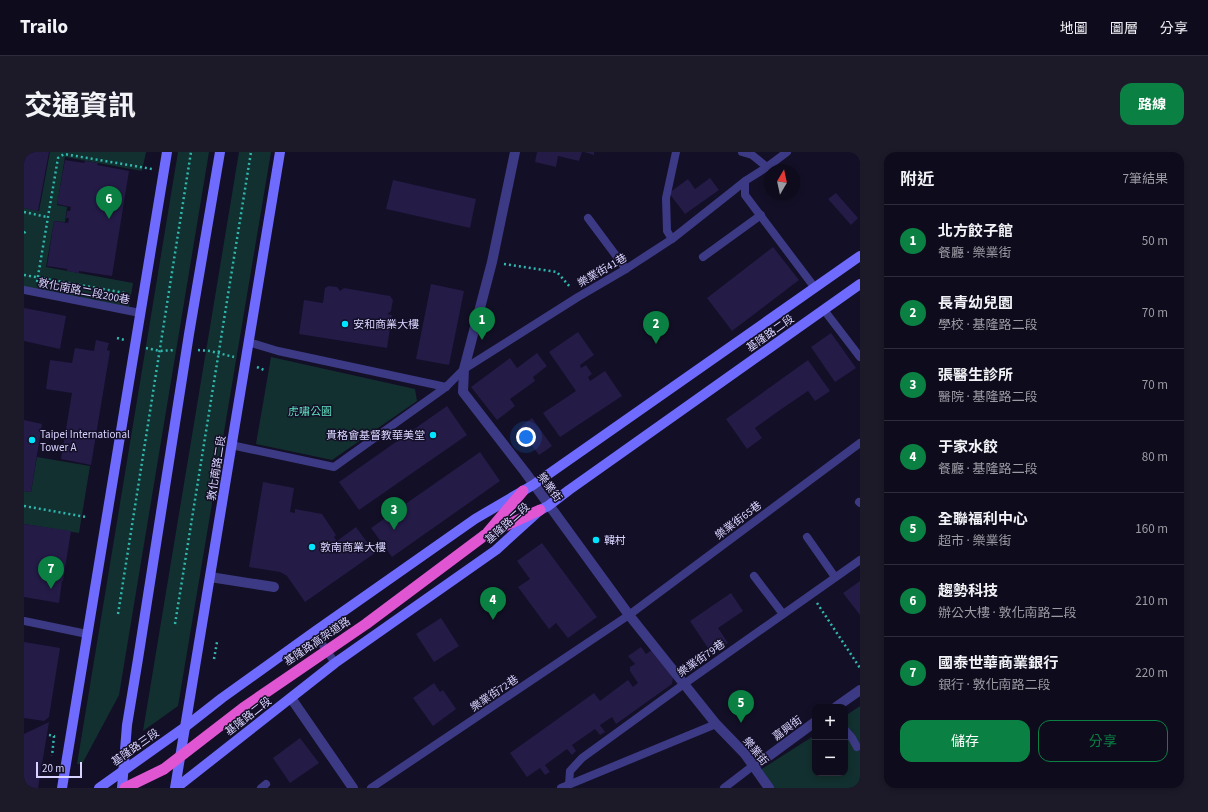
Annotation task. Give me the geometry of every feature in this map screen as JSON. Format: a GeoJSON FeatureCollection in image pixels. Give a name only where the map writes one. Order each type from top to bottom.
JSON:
{"type":"FeatureCollection","features":[{"type":"Feature","properties":{"kind":"highway","name":"基隆路高架道路"},"geometry":{"type":"LineString","coordinates":[[485,535],[523,491]]}},
{"type":"Feature","properties":{"kind":"highway","name":"基隆路高架道路"},"geometry":{"type":"LineString","coordinates":[[141,788],[243,708],[366,624],[485,535],[544,508]]}},
{"type":"Feature","properties":{"kind":"highway","name":"基隆路高架道路"},"geometry":{"type":"LineString","coordinates":[[124,788],[164,769]]}},
{"type":"Feature","properties":{"kind":"main road"},"geometry":{"type":"LineString","coordinates":[[62,788],[167,152]]}},
{"type":"Feature","properties":{"kind":"main road"},"geometry":{"type":"LineString","coordinates":[[124,788],[127,726],[190,326],[220,152]]}},
{"type":"Feature","properties":{"kind":"main road","name":"敦化南路二段"},"geometry":{"type":"LineString","coordinates":[[175,788],[280,152]]}},
{"type":"Feature","properties":{"kind":"main road","name":"基隆路二段"},"geometry":{"type":"LineString","coordinates":[[185,727],[222,698],[314,632],[475,519],[533,485],[860,256]]}},
{"type":"Feature","properties":{"kind":"main road","name":"基隆路二段"},"geometry":{"type":"LineString","coordinates":[[175,788],[335,663],[496,550],[544,508],[568,490],[860,284]]}},
{"type":"Feature","properties":{"kind":"main road","name":"基隆路三段"},"geometry":{"type":"LineString","coordinates":[[99,788],[185,727]]}},
{"type":"Feature","properties":{"kind":"street","name":"樂業街"},"geometry":{"type":"LineString","coordinates":[[515,152],[492,262],[464,369],[463,392],[525,472],[544,508],[716,724],[740,748],[754,765],[769,788]]}},
{"type":"Feature","properties":{"kind":"street"},"geometry":{"type":"LineString","coordinates":[[210,577],[274,587]]}},
{"type":"Feature","properties":{"kind":"street"},"geometry":{"type":"LineString","coordinates":[[840,704],[860,690]]}},
{"type":"Feature","properties":{"kind":"street"},"geometry":{"type":"LineString","coordinates":[[292,698],[353,788]]}},
{"type":"Feature","properties":{"kind":"street","name":"嘉興街"},"geometry":{"type":"LineString","coordinates":[[754,765],[812,724]]}},
{"type":"Feature","properties":{"kind":"lane"},"geometry":{"type":"LineString","coordinates":[[672,238],[667,231],[666,198],[676,152]]}},
{"type":"Feature","properties":{"kind":"lane"},"geometry":{"type":"LineString","coordinates":[[742,152],[752,155],[764,165]]}},
{"type":"Feature","properties":{"kind":"lane","name":"樂業街41巷"},"geometry":{"type":"LineString","coordinates":[[771,164],[787,152]]}},
{"type":"Feature","properties":{"kind":"lane","name":"樂業街41巷"},"geometry":{"type":"LineString","coordinates":[[231,445],[334,467],[446,387],[464,369],[578,297],[626,269],[672,238],[745,181],[764,169]]}},
{"type":"Feature","properties":{"kind":"lane"},"geometry":{"type":"LineString","coordinates":[[745,181],[745,195],[815,288]]}},
{"type":"Feature","properties":{"kind":"lane"},"geometry":{"type":"LineString","coordinates":[[703,257],[761,215]]}},
{"type":"Feature","properties":{"kind":"lane"},"geometry":{"type":"LineString","coordinates":[[588,218],[626,269]]}},
{"type":"Feature","properties":{"kind":"lane","name":"敦化南路二段200巷"},"geometry":{"type":"LineString","coordinates":[[24,290],[140,313]]}},
{"type":"Feature","properties":{"kind":"lane"},"geometry":{"type":"LineString","coordinates":[[824,310],[860,357]]}},
{"type":"Feature","properties":{"kind":"lane"},"geometry":{"type":"LineString","coordinates":[[248,342],[272,349],[446,387]]}},
{"type":"Feature","properties":{"kind":"lane","name":"樂業街65巷"},"geometry":{"type":"LineString","coordinates":[[629,615],[860,443]]}},
{"type":"Feature","properties":{"kind":"lane"},"geometry":{"type":"LineString","coordinates":[[807,537],[835,577]]}},
{"type":"Feature","properties":{"kind":"lane","name":"樂業街79巷"},"geometry":{"type":"LineString","coordinates":[[569,784],[570,771],[582,758],[860,560]]}},
{"type":"Feature","properties":{"kind":"lane"},"geometry":{"type":"LineString","coordinates":[[754,576],[783,614]]}},
{"type":"Feature","properties":{"kind":"lane","name":"樂業街72巷"},"geometry":{"type":"LineString","coordinates":[[372,788],[629,615]]}},
{"type":"Feature","properties":{"kind":"lane"},"geometry":{"type":"LineString","coordinates":[[24,621],[87,634]]}},
{"type":"Feature","properties":{"kind":"lane"},"geometry":{"type":"LineString","coordinates":[[314,632],[335,663]]}},
{"type":"Feature","properties":{"kind":"lane"},"geometry":{"type":"LineString","coordinates":[[561,788],[716,724]]}},
{"type":"Feature","properties":{"kind":"lane"},"geometry":{"type":"LineString","coordinates":[[848,733],[857,747]]}},
{"type":"Feature","properties":{"kind":"lane"},"geometry":{"type":"LineString","coordinates":[[724,788],[754,765]]}},
{"type":"Feature","properties":{"kind":"path"},"geometry":{"type":"LineString","coordinates":[[118,614],[191,152]]}},
{"type":"Feature","properties":{"kind":"path"},"geometry":{"type":"LineString","coordinates":[[175,624],[251,152]]}},
{"type":"Feature","properties":{"kind":"path"},"geometry":{"type":"LineString","coordinates":[[35,293],[58,158],[64,154],[164,171]]}},
{"type":"Feature","properties":{"kind":"path"},"geometry":{"type":"LineString","coordinates":[[24,212],[47,217]]}},
{"type":"Feature","properties":{"kind":"path"},"geometry":{"type":"LineString","coordinates":[[24,233],[27,230]]}},
{"type":"Feature","properties":{"kind":"path"},"geometry":{"type":"LineString","coordinates":[[492,262],[557,272],[578,297]]}},
{"type":"Feature","properties":{"kind":"path"},"geometry":{"type":"LineString","coordinates":[[24,275],[125,293]]}},
{"type":"Feature","properties":{"kind":"path"},"geometry":{"type":"LineString","coordinates":[[150,349],[173,351]]}},
{"type":"Feature","properties":{"kind":"path"},"geometry":{"type":"LineString","coordinates":[[210,350],[233,357]]}},
{"type":"Feature","properties":{"kind":"path"},"geometry":{"type":"LineString","coordinates":[[24,506],[86,517]]}},
{"type":"Feature","properties":{"kind":"path"},"geometry":{"type":"LineString","coordinates":[[811,594],[860,668]]}},
{"type":"Feature","properties":{"kind":"path"},"geometry":{"type":"LineString","coordinates":[[214,659],[217,642]]}},
{"type":"Feature","properties":{"kind":"path"},"geometry":{"type":"LineString","coordinates":[[49,735],[54,736],[52,756]]}},
{"type":"Feature","properties":{"kind":"green space"},"geometry":{"type":"Polygon","coordinates":[[[50,152],[146,152],[142,171],[65,157],[57,205],[67,207],[65,222],[54,221],[46,267],[133,283],[129,308],[24,288],[24,208],[39,211],[50,152]]]}},
{"type":"Feature","properties":{"kind":"green space"},"geometry":{"type":"Polygon","coordinates":[[[178,152],[209,152],[119,695],[82,764],[77,764],[178,152]]]}},
{"type":"Feature","properties":{"kind":"green space"},"geometry":{"type":"Polygon","coordinates":[[[239,152],[271,152],[178,706],[143,731],[239,152]]]}},
{"type":"Feature","properties":{"kind":"green space","name":"虎嘯公園"},"geometry":{"type":"Polygon","coordinates":[[[271,357],[415,389],[417,401],[332,460],[256,444],[271,357]]]}},
{"type":"Feature","properties":{"kind":"green space"},"geometry":{"type":"Polygon","coordinates":[[[37,457],[90,466],[79,533],[24,524],[24,491],[31,492],[37,457]]]}},
{"type":"Feature","properties":{"kind":"green space"},"geometry":{"type":"Polygon","coordinates":[[[860,706],[860,788],[769,788],[757,772],[812,737],[812,776],[848,776],[848,714],[860,706]]]}},
{"type":"Feature","properties":{"kind":"building"},"geometry":{"type":"Polygon","coordinates":[[[24,152],[49,152],[38,211],[24,208],[24,152]]]}},
{"type":"Feature","properties":{"kind":"building"},"geometry":{"type":"Polygon","coordinates":[[[537,152],[582,152],[579,161],[558,156],[556,167],[535,162],[537,152]]]}},
{"type":"Feature","properties":{"kind":"building"},"geometry":{"type":"Polygon","coordinates":[[[584,152],[594,152],[594,155],[584,152]]]}},
{"type":"Feature","properties":{"kind":"building"},"geometry":{"type":"Polygon","coordinates":[[[65,160],[84,163],[85,161],[98,163],[97,165],[129,171],[112,276],[79,271],[79,273],[67,271],[67,269],[47,266],[54,221],[68,223],[69,218],[66,218],[67,211],[70,211],[71,207],[57,204],[65,160]]]}},
{"type":"Feature","properties":{"kind":"building"},"geometry":{"type":"Polygon","coordinates":[[[710,178],[719,190],[685,214],[669,193],[688,179],[695,189],[710,178]]]}},
{"type":"Feature","properties":{"kind":"building"},"geometry":{"type":"Polygon","coordinates":[[[393,180],[476,199],[470,228],[386,209],[393,180]]]}},
{"type":"Feature","properties":{"kind":"building"},"geometry":{"type":"Polygon","coordinates":[[[836,193],[858,218],[851,225],[828,199],[836,193]]]}},
{"type":"Feature","properties":{"kind":"building"},"geometry":{"type":"Polygon","coordinates":[[[773,247],[799,280],[732,331],[707,298],[773,247]]]}},
{"type":"Feature","properties":{"kind":"building"},"geometry":{"type":"Polygon","coordinates":[[[431,284],[464,291],[449,365],[416,359],[431,284]]]}},
{"type":"Feature","properties":{"kind":"building","name":"安和商業大樓"},"geometry":{"type":"Polygon","coordinates":[[[329,286],[337,287],[340,291],[344,288],[390,296],[393,300],[391,311],[387,314],[392,315],[387,348],[299,334],[304,300],[323,303],[325,288],[329,286]]]}},
{"type":"Feature","properties":{"kind":"building"},"geometry":{"type":"Polygon","coordinates":[[[24,308],[66,316],[60,349],[24,341],[24,308]]]}},
{"type":"Feature","properties":{"kind":"building"},"geometry":{"type":"Polygon","coordinates":[[[578,332],[594,355],[580,365],[581,368],[586,365],[592,374],[588,377],[590,381],[605,371],[622,396],[560,437],[543,413],[576,391],[549,352],[578,332]]]}},
{"type":"Feature","properties":{"kind":"building"},"geometry":{"type":"Polygon","coordinates":[[[831,333],[856,368],[835,382],[811,347],[831,333]]]}},
{"type":"Feature","properties":{"kind":"building"},"geometry":{"type":"Polygon","coordinates":[[[96,340],[109,343],[107,350],[110,351],[91,465],[61,459],[72,393],[46,389],[50,360],[72,363],[75,348],[94,351],[96,340]]]}},
{"type":"Feature","properties":{"kind":"building"},"geometry":{"type":"Polygon","coordinates":[[[537,353],[547,366],[533,377],[535,381],[510,399],[515,406],[497,420],[471,387],[510,358],[517,368],[537,353]]]}},
{"type":"Feature","properties":{"kind":"building"},"geometry":{"type":"Polygon","coordinates":[[[808,360],[830,391],[815,401],[808,391],[780,410],[755,428],[762,438],[747,449],[726,419],[808,360]]]}},
{"type":"Feature","properties":{"kind":"building"},"geometry":{"type":"Polygon","coordinates":[[[447,406],[467,435],[359,510],[339,482],[447,406]]]}},
{"type":"Feature","properties":{"kind":"building"},"geometry":{"type":"Polygon","coordinates":[[[532,418],[552,446],[539,455],[519,428],[532,418]]]}},
{"type":"Feature","properties":{"kind":"building","name":"Taipei International Tower A"},"geometry":{"type":"Polygon","coordinates":[[[24,420],[42,424],[31,492],[24,491],[24,420]]]}},
{"type":"Feature","properties":{"kind":"building"},"geometry":{"type":"Polygon","coordinates":[[[480,452],[500,481],[392,557],[371,528],[480,452]]]}},
{"type":"Feature","properties":{"kind":"building","name":"敦南商業大樓"},"geometry":{"type":"Polygon","coordinates":[[[263,482],[294,488],[290,512],[295,513],[295,509],[322,514],[336,535],[334,537],[337,541],[356,527],[375,553],[305,602],[287,576],[280,572],[249,567],[263,482]]]}},
{"type":"Feature","properties":{"kind":"building"},"geometry":{"type":"Polygon","coordinates":[[[24,524],[71,531],[59,603],[24,597],[24,524]]]}},
{"type":"Feature","properties":{"kind":"building"},"geometry":{"type":"Polygon","coordinates":[[[542,543],[597,617],[568,638],[556,623],[549,629],[518,587],[530,579],[517,561],[542,543]]]}},
{"type":"Feature","properties":{"kind":"building"},"geometry":{"type":"Polygon","coordinates":[[[860,581],[860,615],[843,593],[860,581]]]}},
{"type":"Feature","properties":{"kind":"building"},"geometry":{"type":"Polygon","coordinates":[[[731,593],[743,611],[718,628],[728,643],[712,654],[690,621],[731,593]]]}},
{"type":"Feature","properties":{"kind":"building"},"geometry":{"type":"Polygon","coordinates":[[[441,618],[459,646],[434,662],[416,634],[441,618]]]}},
{"type":"Feature","properties":{"kind":"building"},"geometry":{"type":"Polygon","coordinates":[[[24,642],[60,648],[49,717],[44,721],[24,718],[24,642]]]}},
{"type":"Feature","properties":{"kind":"building"},"geometry":{"type":"Polygon","coordinates":[[[641,647],[646,654],[652,650],[673,678],[672,684],[616,724],[612,717],[600,725],[605,732],[600,735],[595,729],[572,745],[576,751],[572,755],[567,749],[545,765],[550,772],[545,775],[540,768],[527,777],[510,753],[594,693],[600,701],[628,680],[633,687],[638,683],[630,671],[630,667],[635,664],[628,656],[641,647]]]}},
{"type":"Feature","properties":{"kind":"building"},"geometry":{"type":"Polygon","coordinates":[[[434,683],[440,692],[443,690],[456,709],[433,726],[413,698],[434,683]]]}},
{"type":"Feature","properties":{"kind":"building"},"geometry":{"type":"Polygon","coordinates":[[[49,722],[38,788],[24,788],[24,734],[49,722]]]}},
{"type":"Feature","properties":{"kind":"building"},"geometry":{"type":"Polygon","coordinates":[[[300,738],[319,763],[290,783],[273,758],[300,738]]]}},
{"type":"Feature","properties":{"kind":"place","name":"趨勢科技"},"geometry":{"type":"Point","coordinates":[109,219]}},
{"type":"Feature","properties":{"kind":"place","name":"安和商業大樓"},"geometry":{"type":"Point","coordinates":[345,324]}},
{"type":"Feature","properties":{"kind":"place","name":"北方餃子館"},"geometry":{"type":"Point","coordinates":[482,340]}},
{"type":"Feature","properties":{"kind":"place","name":"長青幼兒園"},"geometry":{"type":"Point","coordinates":[656,344]}},
{"type":"Feature","properties":{"kind":"place","name":"貴格會基督教華美堂"},"geometry":{"type":"Point","coordinates":[433,435]}},
{"type":"Feature","properties":{"kind":"place","name":"Taipei International Tower A"},"geometry":{"type":"Point","coordinates":[32,440]}},
{"type":"Feature","properties":{"kind":"place","name":"張醫生診所"},"geometry":{"type":"Point","coordinates":[394,530]}},
{"type":"Feature","properties":{"kind":"place","name":"韓村"},"geometry":{"type":"Point","coordinates":[596,540]}},
{"type":"Feature","properties":{"kind":"place","name":"敦南商業大樓"},"geometry":{"type":"Point","coordinates":[312,547]}},
{"type":"Feature","properties":{"kind":"place","name":"國泰世華商業銀行"},"geometry":{"type":"Point","coordinates":[51,589]}},
{"type":"Feature","properties":{"kind":"place","name":"于家水餃"},"geometry":{"type":"Point","coordinates":[493,620]}},
{"type":"Feature","properties":{"kind":"place","name":"全聯福利中心"},"geometry":{"type":"Point","coordinates":[741,723]}}]}
